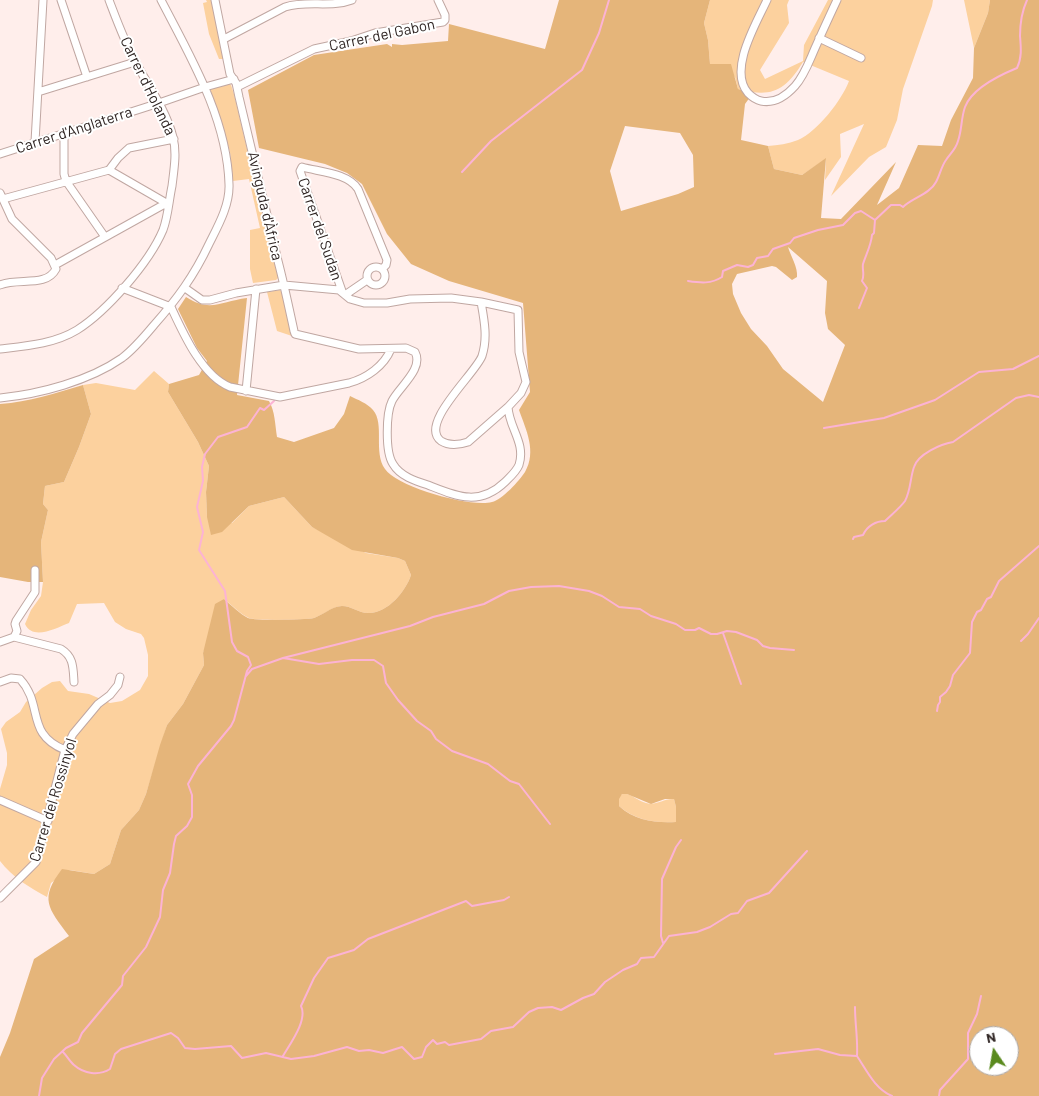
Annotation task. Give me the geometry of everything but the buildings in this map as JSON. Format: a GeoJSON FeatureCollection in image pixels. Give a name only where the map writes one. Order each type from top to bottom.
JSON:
{"type":"FeatureCollection","features":[{"type":"Feature","properties":{"kind":"street"},"geometry":{"type":"LineString","coordinates":[[35,142],[43,0]]}},
{"type":"Feature","properties":{"kind":"street"},"geometry":{"type":"LineString","coordinates":[[61,0],[87,77]]}},
{"type":"Feature","properties":{"kind":"street","name":"Carrer d'Holanda"},"geometry":{"type":"LineString","coordinates":[[0,349],[41,343],[76,330],[97,314],[122,288],[157,242],[163,229],[175,166],[174,139],[159,103],[135,62],[109,0]]}},
{"type":"Feature","properties":{"kind":"street"},"geometry":{"type":"LineString","coordinates":[[0,398],[57,387],[111,364],[127,354],[171,307],[185,288],[198,269],[220,221],[226,205],[229,186],[222,138],[198,70],[161,0]]}},
{"type":"Feature","properties":{"kind":"street","name":"Avinguda d'Àfrica"},"geometry":{"type":"LineString","coordinates":[[215,0],[224,39],[234,70],[234,79],[296,334],[359,349],[391,349]]}},
{"type":"Feature","properties":{"kind":"street"},"geometry":{"type":"LineString","coordinates":[[224,39],[285,7],[339,3],[352,0]]}},
{"type":"Feature","properties":{"kind":"street","name":"Carrer del Gabon"},"geometry":{"type":"LineString","coordinates":[[237,87],[314,49],[357,40],[375,33],[439,23],[445,20],[445,15],[438,0]]}},
{"type":"Feature","properties":{"kind":"street"},"geometry":{"type":"LineString","coordinates":[[767,0],[742,59],[742,82],[751,96],[760,101],[770,102],[786,95],[802,77],[837,0]]}},
{"type":"Feature","properties":{"kind":"street"},"geometry":{"type":"LineString","coordinates":[[819,38],[861,58]]}},
{"type":"Feature","properties":{"kind":"street"},"geometry":{"type":"LineString","coordinates":[[38,92],[135,62]]}},
{"type":"Feature","properties":{"kind":"street","name":"Carrer d'Anglaterra"},"geometry":{"type":"LineString","coordinates":[[0,154],[204,87],[234,79]]}},
{"type":"Feature","properties":{"kind":"street"},"geometry":{"type":"LineString","coordinates":[[64,133],[64,174],[66,181],[105,237]]}},
{"type":"Feature","properties":{"kind":"street"},"geometry":{"type":"LineString","coordinates":[[0,285],[15,280],[37,281],[47,278],[54,273],[55,265],[47,253],[12,218],[1,196],[109,170],[129,148],[174,139]]}},
{"type":"Feature","properties":{"kind":"street","name":"Carrer del Sudan"},"geometry":{"type":"LineString","coordinates":[[343,293],[300,171],[302,167],[339,176],[354,182],[387,260],[385,268],[382,270]]}},
{"type":"Feature","properties":{"kind":"street"},"geometry":{"type":"LineString","coordinates":[[109,170],[168,204]]}},
{"type":"Feature","properties":{"kind":"street"},"geometry":{"type":"LineString","coordinates":[[55,265],[168,204]]}},
{"type":"Feature","properties":{"kind":"street"},"geometry":{"type":"LineString","coordinates":[[375,267],[382,270],[385,276],[383,283],[376,286],[367,280],[366,277],[369,270],[375,267]]}},
{"type":"Feature","properties":{"kind":"street"},"geometry":{"type":"LineString","coordinates":[[343,293],[367,280]]}},
{"type":"Feature","properties":{"kind":"street"},"geometry":{"type":"LineString","coordinates":[[185,288],[202,300],[284,285],[339,290],[357,302],[364,303],[445,298],[481,302],[518,310],[520,352],[526,382],[520,394],[468,442],[449,444],[443,442],[437,436],[436,428],[440,414],[482,356],[485,342],[485,326],[481,302]]}},
{"type":"Feature","properties":{"kind":"street"},"geometry":{"type":"LineString","coordinates":[[122,288],[171,307],[201,363],[225,386],[246,391],[283,397],[360,380],[380,365],[386,359],[391,349],[410,349],[415,352],[417,357],[415,368],[391,403],[389,455],[396,468],[410,478],[460,497],[481,497],[494,492],[513,474],[519,462],[520,444],[510,421],[508,407]]}},
{"type":"Feature","properties":{"kind":"street"},"geometry":{"type":"LineString","coordinates":[[246,391],[256,290]]}},
{"type":"Feature","properties":{"kind":"street"},"geometry":{"type":"LineString","coordinates":[[14,637],[17,631],[15,624],[35,592],[35,570]]}},
{"type":"Feature","properties":{"kind":"street"},"geometry":{"type":"LineString","coordinates":[[0,642],[14,637],[53,646],[67,652],[73,660],[74,682]]}},
{"type":"Feature","properties":{"kind":"street","name":"Carrer del Rossinyol"},"geometry":{"type":"LineString","coordinates":[[0,898],[36,862],[65,750],[77,727],[110,694],[120,682],[120,676]]}},
{"type":"Feature","properties":{"kind":"street"},"geometry":{"type":"LineString","coordinates":[[0,682],[11,678],[20,679],[28,691],[42,734],[52,745],[65,750]]}},
{"type":"Feature","properties":{"kind":"street"},"geometry":{"type":"LineString","coordinates":[[0,800],[48,821]]}},
{"type":"Feature","properties":{"kind":"shaded area"},"geometry":{"type":"Polygon","coordinates":[[[206,0],[211,0],[224,59],[219,59],[209,34],[203,3],[207,2],[206,0]]]}},
{"type":"Feature","properties":{"kind":"shaded area"},"geometry":{"type":"Polygon","coordinates":[[[559,0],[710,0],[704,23],[710,64],[731,64],[738,89],[753,93],[745,104],[741,140],[768,146],[774,169],[802,175],[826,158],[821,218],[841,219],[896,162],[877,205],[899,188],[918,145],[942,146],[951,120],[973,78],[974,48],[988,13],[990,0],[1039,0],[1039,1096],[0,1096],[0,1057],[10,1033],[34,959],[69,936],[51,910],[49,903],[50,888],[62,869],[94,874],[110,864],[121,830],[139,810],[146,794],[167,725],[183,704],[204,665],[203,653],[215,604],[224,599],[248,618],[260,620],[314,618],[335,607],[342,606],[365,613],[375,612],[389,606],[395,600],[405,588],[411,575],[405,561],[398,558],[352,550],[312,527],[284,497],[249,506],[222,532],[211,535],[207,517],[206,492],[209,466],[198,442],[168,392],[169,384],[199,375],[207,361],[197,348],[178,309],[186,297],[194,302],[209,305],[247,298],[237,395],[269,401],[274,414],[277,437],[294,442],[334,428],[344,414],[350,396],[368,405],[373,410],[378,423],[382,462],[385,469],[392,476],[404,483],[452,499],[482,503],[496,501],[501,498],[525,472],[530,456],[530,448],[519,410],[530,392],[523,303],[449,281],[411,264],[387,234],[362,184],[347,173],[325,164],[259,148],[248,90],[314,55],[387,44],[392,47],[392,44],[402,45],[448,41],[449,24],[545,49],[559,0]],[[625,126],[610,171],[621,211],[678,194],[694,187],[693,155],[680,133],[625,126]],[[788,247],[797,277],[792,280],[772,266],[737,274],[732,284],[733,294],[741,313],[751,329],[767,346],[783,369],[823,402],[845,345],[828,329],[825,313],[827,281],[788,247]],[[622,794],[619,799],[619,806],[632,815],[646,820],[676,822],[674,799],[665,799],[651,804],[627,794],[622,794]]]}},
{"type":"Feature","properties":{"kind":"shaded area"},"geometry":{"type":"Polygon","coordinates":[[[710,0],[789,0],[787,5],[789,23],[760,70],[765,79],[803,61],[804,45],[828,0],[933,0],[903,89],[897,120],[886,147],[869,157],[831,196],[864,124],[840,134],[841,157],[825,180],[826,159],[802,175],[774,169],[768,146],[798,140],[813,130],[835,106],[849,81],[803,62],[790,80],[776,90],[760,93],[738,89],[735,77],[710,64],[704,23],[710,0]]]}},
{"type":"Feature","properties":{"kind":"shaded area"},"geometry":{"type":"Polygon","coordinates":[[[964,0],[990,0],[988,13],[974,48],[964,0]]]}},
{"type":"Feature","properties":{"kind":"shaded area"},"geometry":{"type":"Polygon","coordinates":[[[227,83],[231,85],[234,94],[267,233],[269,233],[279,277],[276,280],[253,283],[250,269],[250,230],[260,228],[249,179],[233,181],[230,152],[210,89],[227,83]]]}},
{"type":"Feature","properties":{"kind":"shaded area"},"geometry":{"type":"Polygon","coordinates":[[[280,290],[292,336],[277,331],[267,292],[280,290]]]}},
{"type":"Feature","properties":{"kind":"shaded area"},"geometry":{"type":"Polygon","coordinates":[[[154,371],[169,384],[168,392],[198,442],[209,466],[206,492],[207,517],[232,523],[249,506],[284,497],[312,527],[366,553],[398,558],[405,561],[411,575],[405,588],[389,606],[382,610],[368,613],[342,606],[335,607],[314,618],[253,619],[242,614],[224,599],[203,653],[204,665],[183,704],[167,725],[146,794],[139,810],[121,830],[110,864],[94,874],[70,870],[51,883],[47,897],[22,882],[0,861],[0,789],[7,765],[7,753],[1,729],[6,722],[20,712],[26,702],[52,682],[60,681],[68,691],[89,694],[110,703],[122,701],[140,690],[148,676],[148,655],[144,638],[141,634],[126,629],[115,622],[104,603],[77,604],[69,623],[45,632],[33,632],[25,624],[31,610],[41,596],[43,582],[41,542],[48,510],[43,504],[45,486],[64,482],[79,447],[91,414],[83,385],[96,383],[135,390],[154,371]]]}},
{"type":"Feature","properties":{"kind":"shaded area"},"geometry":{"type":"Polygon","coordinates":[[[83,385],[91,414],[79,447],[64,482],[45,486],[43,504],[48,510],[41,542],[43,582],[28,582],[0,577],[0,404],[32,399],[83,385]]]}},
{"type":"Feature","properties":{"kind":"shaded area"},"geometry":{"type":"Polygon","coordinates":[[[623,793],[650,804],[674,799],[676,822],[646,820],[632,815],[619,806],[619,797],[623,793]]]}},
{"type":"Feature","properties":{"kind":"waterway"},"geometry":{"type":"LineString","coordinates":[[462,172],[491,141],[582,70],[599,33],[609,0]]}},
{"type":"Feature","properties":{"kind":"waterway"},"geometry":{"type":"LineString","coordinates":[[688,281],[714,281],[722,277],[723,271],[737,265],[748,267],[753,265],[757,258],[768,256],[773,249],[790,243],[794,238],[818,230],[843,225],[855,213],[861,211],[875,220],[891,205],[903,207],[930,190],[936,182],[944,163],[957,144],[965,107],[969,100],[987,83],[1017,68],[1021,53],[1021,22],[1027,0]]}},
{"type":"Feature","properties":{"kind":"waterway"},"geometry":{"type":"LineString","coordinates":[[859,308],[867,288],[862,281],[863,264],[874,233],[875,220]]}},
{"type":"Feature","properties":{"kind":"waterway"},"geometry":{"type":"LineString","coordinates":[[824,428],[884,418],[935,400],[979,372],[1013,369],[1039,356]]}},
{"type":"Feature","properties":{"kind":"waterway"},"geometry":{"type":"LineString","coordinates":[[853,539],[863,535],[872,525],[885,521],[903,504],[908,493],[916,462],[925,454],[936,447],[953,442],[1016,398],[1029,395],[1039,397]]}},
{"type":"Feature","properties":{"kind":"waterway"},"geometry":{"type":"LineString","coordinates":[[39,1096],[42,1078],[54,1059],[66,1048],[78,1042],[82,1033],[122,985],[123,976],[146,947],[160,917],[163,890],[170,873],[176,836],[187,826],[192,817],[192,795],[188,784],[198,766],[234,720],[247,671],[251,665],[248,657],[237,651],[232,642],[225,591],[199,550],[203,532],[197,507],[203,481],[202,467],[205,454],[218,437],[247,427],[260,408],[264,410],[274,401]]}},
{"type":"Feature","properties":{"kind":"waterway"},"geometry":{"type":"LineString","coordinates":[[937,711],[940,697],[946,692],[953,675],[970,653],[972,622],[977,612],[981,610],[987,599],[991,597],[999,581],[1039,546]]}},
{"type":"Feature","properties":{"kind":"waterway"},"geometry":{"type":"LineString","coordinates":[[283,658],[410,626],[433,617],[484,604],[509,591],[531,587],[559,586],[589,591],[602,596],[619,607],[640,609],[651,616],[676,624],[685,630],[699,628],[711,634],[727,631],[736,632],[757,640],[763,646],[794,650]]}},
{"type":"Feature","properties":{"kind":"waterway"},"geometry":{"type":"LineString","coordinates":[[1021,641],[1039,618]]}},
{"type":"Feature","properties":{"kind":"waterway"},"geometry":{"type":"LineString","coordinates":[[723,633],[741,684]]}},
{"type":"Feature","properties":{"kind":"waterway"},"geometry":{"type":"LineString","coordinates":[[246,676],[252,669],[283,658],[319,664],[352,660],[374,660],[383,666],[386,683],[398,700],[417,721],[431,731],[436,739],[452,751],[488,764],[510,781],[519,784],[550,824]]}},
{"type":"Feature","properties":{"kind":"waterway"},"geometry":{"type":"LineString","coordinates":[[663,943],[661,936],[662,879],[681,840]]}},
{"type":"Feature","properties":{"kind":"waterway"},"geometry":{"type":"LineString","coordinates":[[63,1052],[78,1068],[92,1073],[101,1073],[110,1069],[115,1054],[121,1049],[171,1033],[178,1038],[185,1048],[231,1046],[242,1058],[266,1053],[291,1059],[314,1056],[347,1047],[359,1051],[369,1050],[383,1053],[402,1047],[414,1059],[422,1057],[426,1047],[433,1040],[437,1044],[445,1042],[449,1045],[481,1039],[491,1031],[513,1027],[529,1012],[538,1008],[552,1007],[561,1010],[594,994],[605,982],[623,970],[637,964],[641,958],[654,957],[669,936],[697,932],[710,927],[731,914],[738,913],[747,901],[769,893],[807,851]]}},
{"type":"Feature","properties":{"kind":"waterway"},"geometry":{"type":"LineString","coordinates":[[283,1056],[300,1025],[303,1012],[301,1006],[314,978],[328,958],[354,950],[368,939],[466,901],[472,906],[504,900],[509,897]]}},
{"type":"Feature","properties":{"kind":"waterway"},"geometry":{"type":"LineString","coordinates":[[939,1096],[940,1090],[968,1059],[968,1033],[977,1014],[981,996]]}},
{"type":"Feature","properties":{"kind":"waterway"},"geometry":{"type":"LineString","coordinates":[[855,1007],[857,1056]]}},
{"type":"Feature","properties":{"kind":"waterway"},"geometry":{"type":"LineString","coordinates":[[775,1054],[818,1049],[840,1055],[857,1056],[876,1084],[892,1096]]}}]}
